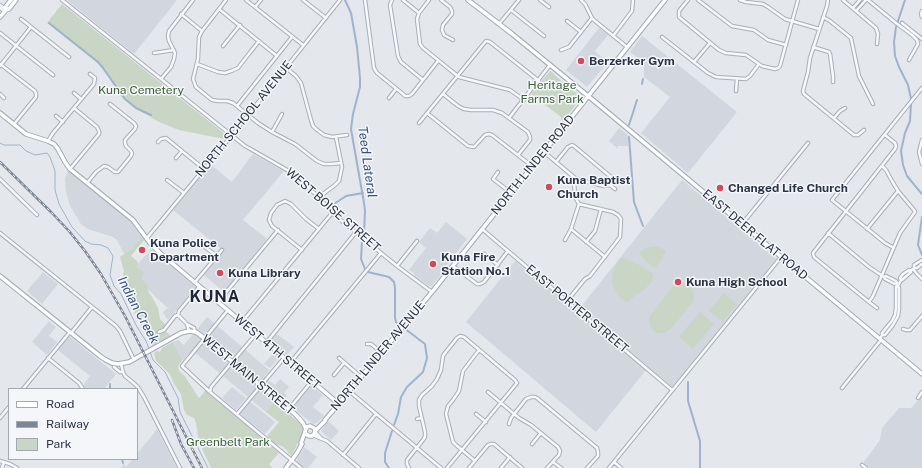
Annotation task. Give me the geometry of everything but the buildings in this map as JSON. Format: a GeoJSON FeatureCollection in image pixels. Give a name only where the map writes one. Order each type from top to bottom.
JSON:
{"type":"FeatureCollection","features":[{"type":"Feature","properties":{"kind":"main road"},"geometry":{"type":"LineString","coordinates":[[0,17],[11,0]]}},
{"type":"Feature","properties":{"kind":"main road"},"geometry":{"type":"LineString","coordinates":[[5,10],[9,9],[16,0]]}},
{"type":"Feature","properties":{"kind":"main road","name":"EAST DEER FLAT ROAD"},"geometry":{"type":"LineString","coordinates":[[468,0],[551,65],[881,338],[922,374]]}},
{"type":"Feature","properties":{"kind":"main road","name":"NORTH LINDER ROAD"},"geometry":{"type":"LineString","coordinates":[[432,292],[665,0]]}},
{"type":"Feature","properties":{"kind":"main road","name":"WEST 4TH STREET"},"geometry":{"type":"LineString","coordinates":[[0,113],[26,134],[54,144],[70,169],[133,220],[160,254],[339,404]]}},
{"type":"Feature","properties":{"kind":"main road"},"geometry":{"type":"LineString","coordinates":[[0,276],[106,360],[112,363],[121,364],[134,360],[181,333],[189,331]]}},
{"type":"Feature","properties":{"kind":"main road","name":"NORTH LINDER AVENUE"},"geometry":{"type":"LineString","coordinates":[[286,468],[306,438],[313,434],[325,421],[432,292]]}},
{"type":"Feature","properties":{"kind":"main road","name":"WEST MAIN STREET"},"geometry":{"type":"LineString","coordinates":[[189,331],[196,332],[204,338],[260,386],[311,426]]}},
{"type":"Feature","properties":{"kind":"main road","name":"WEST MAIN STREET"},"geometry":{"type":"LineString","coordinates":[[300,418],[299,420],[305,425],[305,431]]}},
{"type":"Feature","properties":{"kind":"main road","name":"NORTH LINDER AVENUE"},"geometry":{"type":"LineString","coordinates":[[311,426],[316,426],[325,420]]}},
{"type":"Feature","properties":{"kind":"main road"},"geometry":{"type":"LineString","coordinates":[[311,426],[314,428],[313,434],[307,435],[305,431],[307,427],[311,426]]}},
{"type":"Feature","properties":{"kind":"main road","name":"NORTH LINDER AVENUE"},"geometry":{"type":"LineString","coordinates":[[302,444],[305,431]]}},
{"type":"Feature","properties":{"kind":"street","name":"WEST BOISE STREET"},"geometry":{"type":"LineString","coordinates":[[62,0],[232,135],[254,151],[287,170],[319,197],[332,213],[382,252],[397,266],[432,292]]}},
{"type":"Feature","properties":{"kind":"street"},"geometry":{"type":"LineString","coordinates":[[161,79],[171,67],[174,59],[174,50],[168,36],[169,31],[193,0]]}},
{"type":"Feature","properties":{"kind":"street"},"geometry":{"type":"LineString","coordinates":[[226,0],[202,30],[198,40],[197,64],[194,75],[196,87],[212,100],[230,101],[272,132],[295,144],[318,161],[324,164],[341,162]]}},
{"type":"Feature","properties":{"kind":"street"},"geometry":{"type":"LineString","coordinates":[[246,0],[303,45]]}},
{"type":"Feature","properties":{"kind":"street"},"geometry":{"type":"LineString","coordinates":[[256,7],[261,0]]}},
{"type":"Feature","properties":{"kind":"street"},"geometry":{"type":"LineString","coordinates":[[303,0],[326,18]]}},
{"type":"Feature","properties":{"kind":"street","name":"NORTH SCHOOL AVENUE"},"geometry":{"type":"LineString","coordinates":[[146,238],[232,135],[340,0]]}},
{"type":"Feature","properties":{"kind":"street"},"geometry":{"type":"LineString","coordinates":[[365,0],[374,68],[377,74],[405,96],[409,96],[438,61]]}},
{"type":"Feature","properties":{"kind":"street"},"geometry":{"type":"LineString","coordinates":[[392,0],[390,5],[398,56],[400,60],[423,80]]}},
{"type":"Feature","properties":{"kind":"street"},"geometry":{"type":"LineString","coordinates":[[403,0],[419,13]]}},
{"type":"Feature","properties":{"kind":"street"},"geometry":{"type":"LineString","coordinates":[[429,0],[419,13],[417,19],[421,46],[457,76],[510,90],[524,100]]}},
{"type":"Feature","properties":{"kind":"street"},"geometry":{"type":"LineString","coordinates":[[441,0],[450,7],[452,11],[452,14],[443,25],[442,30],[444,35],[453,40]]}},
{"type":"Feature","properties":{"kind":"street"},"geometry":{"type":"LineString","coordinates":[[499,24],[519,0]]}},
{"type":"Feature","properties":{"kind":"street"},"geometry":{"type":"LineString","coordinates":[[540,0],[549,7]]}},
{"type":"Feature","properties":{"kind":"street"},"geometry":{"type":"LineString","coordinates":[[581,0],[585,4],[592,18],[627,47]]}},
{"type":"Feature","properties":{"kind":"street"},"geometry":{"type":"LineString","coordinates":[[613,36],[633,9],[634,0]]}},
{"type":"Feature","properties":{"kind":"street"},"geometry":{"type":"LineString","coordinates":[[688,0],[679,11],[678,15],[722,52],[746,55],[759,64],[778,68],[780,66],[798,0]]}},
{"type":"Feature","properties":{"kind":"street"},"geometry":{"type":"LineString","coordinates":[[698,0],[732,26],[754,30],[768,40],[786,45]]}},
{"type":"Feature","properties":{"kind":"street"},"geometry":{"type":"LineString","coordinates":[[740,0],[766,5],[781,17],[819,29]]}},
{"type":"Feature","properties":{"kind":"street"},"geometry":{"type":"LineString","coordinates":[[828,0],[813,47],[803,91],[804,94],[854,135],[857,136],[864,130]]}},
{"type":"Feature","properties":{"kind":"street"},"geometry":{"type":"LineString","coordinates":[[843,0],[875,26],[878,34],[877,44]]}},
{"type":"Feature","properties":{"kind":"street"},"geometry":{"type":"LineString","coordinates":[[853,8],[860,0]]}},
{"type":"Feature","properties":{"kind":"street"},"geometry":{"type":"LineString","coordinates":[[856,11],[867,0],[912,35],[917,40],[918,44],[910,60]]}},
{"type":"Feature","properties":{"kind":"street"},"geometry":{"type":"LineString","coordinates":[[0,6],[5,10]]}},
{"type":"Feature","properties":{"kind":"street"},"geometry":{"type":"LineString","coordinates":[[219,9],[277,56]]}},
{"type":"Feature","properties":{"kind":"street"},"geometry":{"type":"LineString","coordinates":[[511,10],[544,36]]}},
{"type":"Feature","properties":{"kind":"street"},"geometry":{"type":"LineString","coordinates":[[922,11],[922,17]]}},
{"type":"Feature","properties":{"kind":"street"},"geometry":{"type":"LineString","coordinates":[[181,14],[202,30]]}},
{"type":"Feature","properties":{"kind":"street"},"geometry":{"type":"LineString","coordinates":[[823,17],[851,38],[859,76],[873,104]]}},
{"type":"Feature","properties":{"kind":"street"},"geometry":{"type":"LineString","coordinates":[[561,50],[569,47],[592,18]]}},
{"type":"Feature","properties":{"kind":"street"},"geometry":{"type":"LineString","coordinates":[[21,19],[69,57]]}},
{"type":"Feature","properties":{"kind":"street"},"geometry":{"type":"LineString","coordinates":[[567,21],[581,32]]}},
{"type":"Feature","properties":{"kind":"street"},"geometry":{"type":"LineString","coordinates":[[902,23],[922,40]]}},
{"type":"Feature","properties":{"kind":"street"},"geometry":{"type":"LineString","coordinates":[[224,46],[240,25]]}},
{"type":"Feature","properties":{"kind":"street"},"geometry":{"type":"LineString","coordinates":[[14,124],[36,97],[36,94],[0,65],[31,27]]}},
{"type":"Feature","properties":{"kind":"street"},"geometry":{"type":"LineString","coordinates":[[0,33],[53,75]]}},
{"type":"Feature","properties":{"kind":"street"},"geometry":{"type":"LineString","coordinates":[[237,106],[292,37]]}},
{"type":"Feature","properties":{"kind":"street"},"geometry":{"type":"LineString","coordinates":[[662,37],[708,73],[720,78],[748,78],[759,64]]}},
{"type":"Feature","properties":{"kind":"street"},"geometry":{"type":"LineString","coordinates":[[197,64],[218,72],[225,73],[231,71],[238,68],[259,41]]}},
{"type":"Feature","properties":{"kind":"street"},"geometry":{"type":"LineString","coordinates":[[420,123],[486,41],[490,42],[539,81]]}},
{"type":"Feature","properties":{"kind":"street"},"geometry":{"type":"LineString","coordinates":[[694,62],[710,42]]}},
{"type":"Feature","properties":{"kind":"street"},"geometry":{"type":"LineString","coordinates":[[813,47],[829,52],[833,82]]}},
{"type":"Feature","properties":{"kind":"street"},"geometry":{"type":"LineString","coordinates":[[154,53],[174,50]]}},
{"type":"Feature","properties":{"kind":"street"},"geometry":{"type":"LineString","coordinates":[[509,118],[551,65]]}},
{"type":"Feature","properties":{"kind":"street"},"geometry":{"type":"LineString","coordinates":[[285,67],[296,76],[301,84],[313,126],[324,135],[332,137],[347,135]]}},
{"type":"Feature","properties":{"kind":"street"},"geometry":{"type":"LineString","coordinates":[[48,141],[94,84],[94,78],[90,74]]}},
{"type":"Feature","properties":{"kind":"street"},"geometry":{"type":"LineString","coordinates":[[736,91],[737,79]]}},
{"type":"Feature","properties":{"kind":"street"},"geometry":{"type":"LineString","coordinates":[[894,248],[886,244],[832,200],[922,88]]}},
{"type":"Feature","properties":{"kind":"street"},"geometry":{"type":"LineString","coordinates":[[389,98],[396,89]]}},
{"type":"Feature","properties":{"kind":"street"},"geometry":{"type":"LineString","coordinates":[[74,93],[81,99]]}},
{"type":"Feature","properties":{"kind":"street"},"geometry":{"type":"LineString","coordinates":[[0,94],[4,98]]}},
{"type":"Feature","properties":{"kind":"street"},"geometry":{"type":"LineString","coordinates":[[443,94],[464,109],[496,110],[528,132],[530,140],[518,155]]}},
{"type":"Feature","properties":{"kind":"street"},"geometry":{"type":"LineString","coordinates":[[87,183],[102,167],[106,166],[117,172],[132,156],[131,151],[125,144],[125,140],[136,126],[110,104]]}},
{"type":"Feature","properties":{"kind":"street"},"geometry":{"type":"LineString","coordinates":[[70,169],[99,131],[97,127],[74,108]]}},
{"type":"Feature","properties":{"kind":"street"},"geometry":{"type":"LineString","coordinates":[[834,118],[842,109],[845,108]]}},
{"type":"Feature","properties":{"kind":"street"},"geometry":{"type":"LineString","coordinates":[[272,132],[282,114]]}},
{"type":"Feature","properties":{"kind":"street"},"geometry":{"type":"LineString","coordinates":[[427,114],[470,147],[474,147],[485,134],[489,134],[532,166]]}},
{"type":"Feature","properties":{"kind":"street"},"geometry":{"type":"LineString","coordinates":[[56,116],[63,122]]}},
{"type":"Feature","properties":{"kind":"street"},"geometry":{"type":"LineString","coordinates":[[877,308],[812,255],[895,149],[895,143],[885,135]]}},
{"type":"Feature","properties":{"kind":"street"},"geometry":{"type":"LineString","coordinates":[[319,197],[339,181],[342,167],[336,137]]}},
{"type":"Feature","properties":{"kind":"street"},"geometry":{"type":"LineString","coordinates":[[158,142],[161,139],[166,138],[204,169]]}},
{"type":"Feature","properties":{"kind":"street"},"geometry":{"type":"LineString","coordinates":[[922,140],[920,157],[922,164]]}},
{"type":"Feature","properties":{"kind":"street"},"geometry":{"type":"LineString","coordinates":[[742,224],[808,143]]}},
{"type":"Feature","properties":{"kind":"street"},"geometry":{"type":"LineString","coordinates":[[556,162],[568,147],[572,145],[611,177],[612,181],[610,185]]}},
{"type":"Feature","properties":{"kind":"street"},"geometry":{"type":"LineString","coordinates":[[176,158],[182,151]]}},
{"type":"Feature","properties":{"kind":"street"},"geometry":{"type":"LineString","coordinates":[[544,152],[575,178],[604,186],[610,185],[615,189]]}},
{"type":"Feature","properties":{"kind":"street"},"geometry":{"type":"LineString","coordinates":[[869,302],[874,296],[883,276],[900,233],[915,212],[882,166]]}},
{"type":"Feature","properties":{"kind":"street"},"geometry":{"type":"LineString","coordinates":[[498,172],[493,179],[510,193]]}},
{"type":"Feature","properties":{"kind":"street"},"geometry":{"type":"LineString","coordinates":[[565,240],[571,230],[579,204],[575,197],[575,178]]}},
{"type":"Feature","properties":{"kind":"street"},"geometry":{"type":"LineString","coordinates":[[0,179],[37,215]]}},
{"type":"Feature","properties":{"kind":"street"},"geometry":{"type":"LineString","coordinates":[[167,180],[184,193]]}},
{"type":"Feature","properties":{"kind":"street"},"geometry":{"type":"LineString","coordinates":[[867,229],[898,190]]}},
{"type":"Feature","properties":{"kind":"street"},"geometry":{"type":"LineString","coordinates":[[302,250],[272,226],[269,220],[271,213],[278,205],[285,201],[291,204],[319,229]]}},
{"type":"Feature","properties":{"kind":"street"},"geometry":{"type":"LineString","coordinates":[[567,301],[590,276],[620,237],[621,219],[619,216],[613,212],[579,204]]}},
{"type":"Feature","properties":{"kind":"street"},"geometry":{"type":"LineString","coordinates":[[586,242],[595,231],[601,209]]}},
{"type":"Feature","properties":{"kind":"street"},"geometry":{"type":"LineString","coordinates":[[242,322],[332,213]]}},
{"type":"Feature","properties":{"kind":"street","name":"EAST PORTER STREET"},"geometry":{"type":"LineString","coordinates":[[482,229],[672,390]]}},
{"type":"Feature","properties":{"kind":"street"},"geometry":{"type":"LineString","coordinates":[[218,302],[278,230]]}},
{"type":"Feature","properties":{"kind":"street"},"geometry":{"type":"LineString","coordinates":[[571,230],[605,257]]}},
{"type":"Feature","properties":{"kind":"street"},"geometry":{"type":"LineString","coordinates":[[266,342],[356,232]]}},
{"type":"Feature","properties":{"kind":"street"},"geometry":{"type":"LineString","coordinates":[[0,233],[116,326],[134,360]]}},
{"type":"Feature","properties":{"kind":"street"},"geometry":{"type":"LineString","coordinates":[[828,233],[883,276],[896,281],[899,288],[898,316],[893,325],[842,388]]}},
{"type":"Feature","properties":{"kind":"street"},"geometry":{"type":"LineString","coordinates":[[397,266],[417,241]]}},
{"type":"Feature","properties":{"kind":"street"},"geometry":{"type":"LineString","coordinates":[[198,242],[217,256]]}},
{"type":"Feature","properties":{"kind":"street"},"geometry":{"type":"LineString","coordinates":[[194,283],[222,250]]}},
{"type":"Feature","properties":{"kind":"street"},"geometry":{"type":"LineString","coordinates":[[453,265],[477,284],[480,284],[484,282],[508,251]]}},
{"type":"Feature","properties":{"kind":"street"},"geometry":{"type":"LineString","coordinates":[[290,363],[382,252]]}},
{"type":"Feature","properties":{"kind":"street"},"geometry":{"type":"LineString","coordinates":[[484,254],[498,265]]}},
{"type":"Feature","properties":{"kind":"street"},"geometry":{"type":"LineString","coordinates":[[609,468],[781,256]]}},
{"type":"Feature","properties":{"kind":"street"},"geometry":{"type":"LineString","coordinates":[[898,284],[911,272],[914,266],[922,260]]}},
{"type":"Feature","properties":{"kind":"street"},"geometry":{"type":"LineString","coordinates":[[912,269],[922,264]]}},
{"type":"Feature","properties":{"kind":"street"},"geometry":{"type":"LineString","coordinates":[[912,269],[922,279]]}},
{"type":"Feature","properties":{"kind":"street"},"geometry":{"type":"LineString","coordinates":[[159,332],[164,330],[175,316],[178,315],[179,311],[199,287]]}},
{"type":"Feature","properties":{"kind":"street"},"geometry":{"type":"LineString","coordinates":[[25,388],[48,358],[92,307]]}},
{"type":"Feature","properties":{"kind":"street"},"geometry":{"type":"LineString","coordinates":[[228,310],[182,366],[210,392],[301,468]]}},
{"type":"Feature","properties":{"kind":"street","name":"WEST MAIN STREET"},"geometry":{"type":"LineString","coordinates":[[178,315],[187,324],[194,328],[196,332]]}},
{"type":"Feature","properties":{"kind":"street"},"geometry":{"type":"LineString","coordinates":[[903,329],[910,330],[922,316]]}},
{"type":"Feature","properties":{"kind":"street","name":"WEST MAIN STREET"},"geometry":{"type":"LineString","coordinates":[[187,324],[189,331]]}},
{"type":"Feature","properties":{"kind":"street"},"geometry":{"type":"LineString","coordinates":[[210,392],[211,387],[256,334]]}},
{"type":"Feature","properties":{"kind":"street"},"geometry":{"type":"LineString","coordinates":[[409,468],[407,460],[425,437],[418,406],[419,400],[437,379],[441,370],[443,356],[460,336],[464,337],[517,383],[447,468]]}},
{"type":"Feature","properties":{"kind":"street"},"geometry":{"type":"LineString","coordinates":[[367,344],[371,344],[381,352]]}},
{"type":"Feature","properties":{"kind":"street"},"geometry":{"type":"LineString","coordinates":[[475,461],[454,442],[446,414],[459,391],[462,371],[479,350]]}},
{"type":"Feature","properties":{"kind":"street"},"geometry":{"type":"LineString","coordinates":[[48,358],[79,383],[82,388]]}},
{"type":"Feature","properties":{"kind":"street"},"geometry":{"type":"LineString","coordinates":[[237,414],[284,358]]}},
{"type":"Feature","properties":{"kind":"street"},"geometry":{"type":"LineString","coordinates":[[339,358],[361,377]]}},
{"type":"Feature","properties":{"kind":"street"},"geometry":{"type":"LineString","coordinates":[[334,375],[344,363]]}},
{"type":"Feature","properties":{"kind":"street"},"geometry":{"type":"LineString","coordinates":[[121,364],[125,376],[137,386],[144,396],[180,468]]}},
{"type":"Feature","properties":{"kind":"street"},"geometry":{"type":"LineString","coordinates":[[114,367],[120,372],[123,372]]}},
{"type":"Feature","properties":{"kind":"street"},"geometry":{"type":"LineString","coordinates":[[289,409],[312,381]]}},
{"type":"Feature","properties":{"kind":"street"},"geometry":{"type":"LineString","coordinates":[[349,391],[441,468]]}},
{"type":"Feature","properties":{"kind":"street"},"geometry":{"type":"LineString","coordinates":[[488,392],[519,418],[531,425],[558,447],[560,451],[559,455],[547,468]]}},
{"type":"Feature","properties":{"kind":"street"},"geometry":{"type":"LineString","coordinates":[[918,398],[922,392]]}},
{"type":"Feature","properties":{"kind":"street"},"geometry":{"type":"LineString","coordinates":[[509,424],[511,418],[526,399],[531,397],[537,398],[597,448],[598,456],[587,468]]}},
{"type":"Feature","properties":{"kind":"street"},"geometry":{"type":"LineString","coordinates":[[0,418],[1,414],[8,409]]}},
{"type":"Feature","properties":{"kind":"street"},"geometry":{"type":"LineString","coordinates":[[343,455],[376,414]]}},
{"type":"Feature","properties":{"kind":"street"},"geometry":{"type":"LineString","coordinates":[[476,414],[486,422]]}},
{"type":"Feature","properties":{"kind":"street"},"geometry":{"type":"LineString","coordinates":[[416,419],[421,418]]}},
{"type":"Feature","properties":{"kind":"street"},"geometry":{"type":"LineString","coordinates":[[532,444],[541,433]]}},
{"type":"Feature","properties":{"kind":"street"},"geometry":{"type":"LineString","coordinates":[[313,434],[322,439],[359,468]]}},
{"type":"Feature","properties":{"kind":"street"},"geometry":{"type":"LineString","coordinates":[[469,468],[488,445],[494,444],[522,468]]}},
{"type":"Feature","properties":{"kind":"street"},"geometry":{"type":"LineString","coordinates":[[501,468],[510,457]]}},
{"type":"Feature","properties":{"kind":"street"},"geometry":{"type":"LineString","coordinates":[[0,461],[12,464],[17,468]]}},
{"type":"Feature","properties":{"kind":"street"},"geometry":{"type":"LineString","coordinates":[[2,468],[4,462]]}},
{"type":"Feature","properties":{"kind":"street"},"geometry":{"type":"LineString","coordinates":[[553,462],[560,468]]}},
{"type":"Feature","properties":{"kind":"street"},"geometry":{"type":"LineString","coordinates":[[614,462],[621,468]]}},
{"type":"Feature","properties":{"kind":"street"},"geometry":{"type":"LineString","coordinates":[[862,465],[866,468]]}},
{"type":"Feature","properties":{"kind":"shaded area"},"geometry":{"type":"Polygon","coordinates":[[[67,0],[177,0],[134,54],[67,0]]]}},
{"type":"Feature","properties":{"kind":"shaded area"},"geometry":{"type":"Polygon","coordinates":[[[599,28],[608,35],[595,51],[608,62],[587,87],[566,70],[599,28]]]}},
{"type":"Feature","properties":{"kind":"shaded area"},"geometry":{"type":"Polygon","coordinates":[[[642,36],[737,112],[688,173],[641,133],[670,97],[644,77],[644,63],[630,52],[642,36]]]}},
{"type":"Feature","properties":{"kind":"shaded area"},"geometry":{"type":"Polygon","coordinates":[[[619,128],[629,136],[628,146],[618,146],[617,148],[609,141],[619,128]]]}},
{"type":"Feature","properties":{"kind":"shaded area"},"geometry":{"type":"Polygon","coordinates":[[[253,154],[284,171],[243,220],[267,239],[224,292],[204,275],[223,251],[173,210],[210,164],[232,182],[253,154]]]}},
{"type":"Feature","properties":{"kind":"shaded area"},"geometry":{"type":"Polygon","coordinates":[[[68,170],[130,221],[142,237],[131,249],[124,254],[117,240],[113,237],[88,229],[81,224],[70,206],[66,192],[65,179],[68,170]]]}},
{"type":"Feature","properties":{"kind":"shaded area","name":"Kuna High School"},"geometry":{"type":"Polygon","coordinates":[[[682,180],[776,259],[672,387],[580,308],[682,180]]]}},
{"type":"Feature","properties":{"kind":"shaded area"},"geometry":{"type":"Polygon","coordinates":[[[446,222],[467,239],[432,286],[429,286],[409,270],[426,248],[419,242],[430,228],[437,233],[446,222]]]}},
{"type":"Feature","properties":{"kind":"shaded area"},"geometry":{"type":"Polygon","coordinates":[[[151,249],[196,287],[168,320],[163,312],[168,308],[148,289],[137,266],[151,249]]]}},
{"type":"Feature","properties":{"kind":"shaded area"},"geometry":{"type":"Polygon","coordinates":[[[515,261],[646,370],[596,432],[466,322],[515,261]]]}},
{"type":"Feature","properties":{"kind":"shaded area"},"geometry":{"type":"Polygon","coordinates":[[[43,272],[58,284],[42,304],[27,291],[43,272]]]}},
{"type":"Feature","properties":{"kind":"shaded area"},"geometry":{"type":"Polygon","coordinates":[[[207,317],[269,370],[264,377],[275,385],[280,379],[289,387],[284,393],[287,395],[284,400],[279,396],[266,412],[192,350],[182,360],[173,342],[178,340],[184,345],[207,317]]]}},
{"type":"Feature","properties":{"kind":"shaded area"},"geometry":{"type":"Polygon","coordinates":[[[49,321],[56,327],[49,336],[57,342],[47,355],[32,342],[49,321]]]}},
{"type":"Feature","properties":{"kind":"shaded area"},"geometry":{"type":"Polygon","coordinates":[[[277,334],[294,347],[287,355],[283,353],[270,368],[264,364],[278,348],[270,340],[277,334]]]}},
{"type":"Feature","properties":{"kind":"shaded area"},"geometry":{"type":"Polygon","coordinates":[[[69,336],[116,374],[105,388],[85,388],[84,384],[90,376],[58,350],[69,336]]]}},
{"type":"Feature","properties":{"kind":"shaded area"},"geometry":{"type":"Polygon","coordinates":[[[311,385],[323,395],[313,407],[324,416],[317,423],[313,424],[293,408],[311,385]]]}},
{"type":"Feature","properties":{"kind":"shaded area"},"geometry":{"type":"Polygon","coordinates":[[[232,387],[246,398],[236,410],[222,398],[232,387]]]}},
{"type":"Feature","properties":{"kind":"shaded area"},"geometry":{"type":"Polygon","coordinates":[[[922,396],[922,468],[870,468],[863,463],[880,440],[882,428],[899,408],[911,408],[922,396]]]}},
{"type":"Feature","properties":{"kind":"shaded area"},"geometry":{"type":"Polygon","coordinates":[[[249,401],[275,422],[265,434],[240,414],[249,401]]]}},
{"type":"Feature","properties":{"kind":"shaded area"},"geometry":{"type":"Polygon","coordinates":[[[328,421],[339,431],[331,440],[321,431],[328,421]]]}},
{"type":"Feature","properties":{"kind":"shaded area"},"geometry":{"type":"Polygon","coordinates":[[[157,429],[177,468],[121,468],[124,464],[126,467],[132,460],[138,460],[138,453],[157,429]]]}},
{"type":"Feature","properties":{"kind":"shaded area"},"geometry":{"type":"Polygon","coordinates":[[[304,447],[317,457],[308,468],[304,468],[297,462],[297,459],[304,447]]]}},
{"type":"Feature","properties":{"kind":"green space","name":"Kuna Cemetery"},"geometry":{"type":"Polygon","coordinates":[[[62,4],[226,135],[224,139],[179,130],[159,122],[123,99],[100,65],[47,23],[62,4]]]}},
{"type":"Feature","properties":{"kind":"green space","name":"Heritage Farms Park"},"geometry":{"type":"Polygon","coordinates":[[[550,71],[581,98],[563,121],[561,120],[561,117],[531,94],[550,71]]]}},
{"type":"Feature","properties":{"kind":"green space"},"geometry":{"type":"Polygon","coordinates":[[[142,237],[144,240],[131,256],[138,262],[137,267],[145,273],[142,276],[142,279],[148,286],[148,291],[158,308],[160,319],[165,324],[165,331],[171,336],[153,346],[128,299],[123,276],[124,271],[120,257],[131,249],[142,237]]]}},
{"type":"Feature","properties":{"kind":"green space"},"geometry":{"type":"Polygon","coordinates":[[[654,246],[666,251],[655,268],[639,253],[646,248],[654,246]]]}},
{"type":"Feature","properties":{"kind":"green space"},"geometry":{"type":"Polygon","coordinates":[[[622,257],[645,268],[653,274],[653,279],[647,287],[627,302],[619,297],[614,289],[612,281],[613,271],[622,257]]]}},
{"type":"Feature","properties":{"kind":"green space"},"geometry":{"type":"Polygon","coordinates":[[[677,281],[679,284],[688,285],[691,288],[694,296],[692,303],[670,330],[664,333],[657,333],[651,328],[649,320],[650,316],[677,281]]]}},
{"type":"Feature","properties":{"kind":"green space"},"geometry":{"type":"Polygon","coordinates":[[[724,293],[737,304],[723,322],[709,311],[724,293]]]}},
{"type":"Feature","properties":{"kind":"green space"},"geometry":{"type":"Polygon","coordinates":[[[700,312],[714,324],[693,349],[679,337],[700,312]]]}},
{"type":"Feature","properties":{"kind":"green space","name":"Greenbelt Park"},"geometry":{"type":"Polygon","coordinates":[[[173,342],[182,360],[178,366],[179,371],[184,375],[199,398],[206,390],[279,453],[269,464],[272,467],[271,468],[211,468],[199,442],[194,418],[187,415],[184,410],[181,394],[173,382],[170,374],[156,361],[154,353],[157,351],[160,352],[162,348],[173,342]]]}},
{"type":"Feature","properties":{"kind":"green space"},"geometry":{"type":"Polygon","coordinates":[[[274,402],[303,427],[302,435],[292,455],[289,454],[282,446],[275,444],[268,438],[268,435],[279,422],[266,412],[274,402]]]}},
{"type":"Feature","properties":{"kind":"waterway","name":"Teed Lateral"},"geometry":{"type":"LineString","coordinates":[[345,0],[351,13],[357,47],[360,78],[360,87],[351,129],[364,203],[364,233]]}},
{"type":"Feature","properties":{"kind":"waterway"},"geometry":{"type":"LineString","coordinates":[[905,0],[896,27],[894,42],[895,56],[908,85],[911,99]]}},
{"type":"Feature","properties":{"kind":"waterway"},"geometry":{"type":"LineString","coordinates":[[49,23],[98,62],[125,99],[136,108],[151,115]]}},
{"type":"Feature","properties":{"kind":"waterway"},"geometry":{"type":"LineString","coordinates":[[642,84],[643,79]]}},
{"type":"Feature","properties":{"kind":"waterway"},"geometry":{"type":"LineString","coordinates":[[629,125],[637,100]]}},
{"type":"Feature","properties":{"kind":"waterway"},"geometry":{"type":"LineString","coordinates":[[911,104],[910,121],[905,133],[901,151],[903,165],[907,176],[922,194]]}},
{"type":"Feature","properties":{"kind":"waterway"},"geometry":{"type":"LineString","coordinates":[[629,137],[634,202],[643,226]]}},
{"type":"Feature","properties":{"kind":"waterway","name":"Indian Creek"},"geometry":{"type":"LineString","coordinates":[[0,143],[4,145],[20,145],[26,151],[35,155],[47,153],[50,157],[55,171],[55,190],[59,204],[72,227],[85,241],[108,248],[113,256],[110,275],[114,286],[121,294],[149,349]]}},
{"type":"Feature","properties":{"kind":"waterway"},"geometry":{"type":"LineString","coordinates":[[331,206],[346,196],[363,193]]}},
{"type":"Feature","properties":{"kind":"waterway"},"geometry":{"type":"LineString","coordinates":[[922,217],[918,245],[922,255]]}},
{"type":"Feature","properties":{"kind":"waterway","name":"Teed Lateral"},"geometry":{"type":"LineString","coordinates":[[362,241],[361,259],[365,269]]}},
{"type":"Feature","properties":{"kind":"waterway","name":"Teed Lateral"},"geometry":{"type":"LineString","coordinates":[[368,272],[389,277],[394,282],[396,322],[425,344],[427,358],[423,372],[407,387],[401,397],[398,414],[394,425]]}},
{"type":"Feature","properties":{"kind":"waterway","name":"Indian Creek"},"geometry":{"type":"LineString","coordinates":[[150,352],[153,360],[165,372],[178,398],[180,412],[208,468]]}},
{"type":"Feature","properties":{"kind":"waterway"},"geometry":{"type":"LineString","coordinates":[[688,382],[688,401],[700,441],[700,468]]}},
{"type":"Feature","properties":{"kind":"waterway","name":"Teed Lateral"},"geometry":{"type":"LineString","coordinates":[[389,468],[385,462],[385,453],[392,431]]}},
{"type":"Feature","properties":{"kind":"railway"},"geometry":{"type":"LineString","coordinates":[[0,162],[69,231],[101,274],[125,316],[202,468]]}},
{"type":"Feature","properties":{"kind":"railway"},"geometry":{"type":"LineString","coordinates":[[172,420],[181,444],[194,468]]}},
{"type":"Feature","properties":{"kind":"place","name":"Berzerker Gym"},"geometry":{"type":"Point","coordinates":[581,61]}},
{"type":"Feature","properties":{"kind":"place","name":"Kuna Baptist Church"},"geometry":{"type":"Point","coordinates":[549,187]}},
{"type":"Feature","properties":{"kind":"place","name":"Changed Life Church"},"geometry":{"type":"Point","coordinates":[720,188]}},
{"type":"Feature","properties":{"kind":"place","name":"Kuna Police Department"},"geometry":{"type":"Point","coordinates":[142,250]}},
{"type":"Feature","properties":{"kind":"place","name":"Kuna Fire Station No.1"},"geometry":{"type":"Point","coordinates":[433,264]}},
{"type":"Feature","properties":{"kind":"place","name":"Kuna Library"},"geometry":{"type":"Point","coordinates":[220,273]}},
{"type":"Feature","properties":{"kind":"place","name":"Kuna High School"},"geometry":{"type":"Point","coordinates":[678,282]}},
{"type":"Feature","properties":{"kind":"district","name":"KUNA"},"geometry":{"type":"Point","coordinates":[215,297]}}]}
